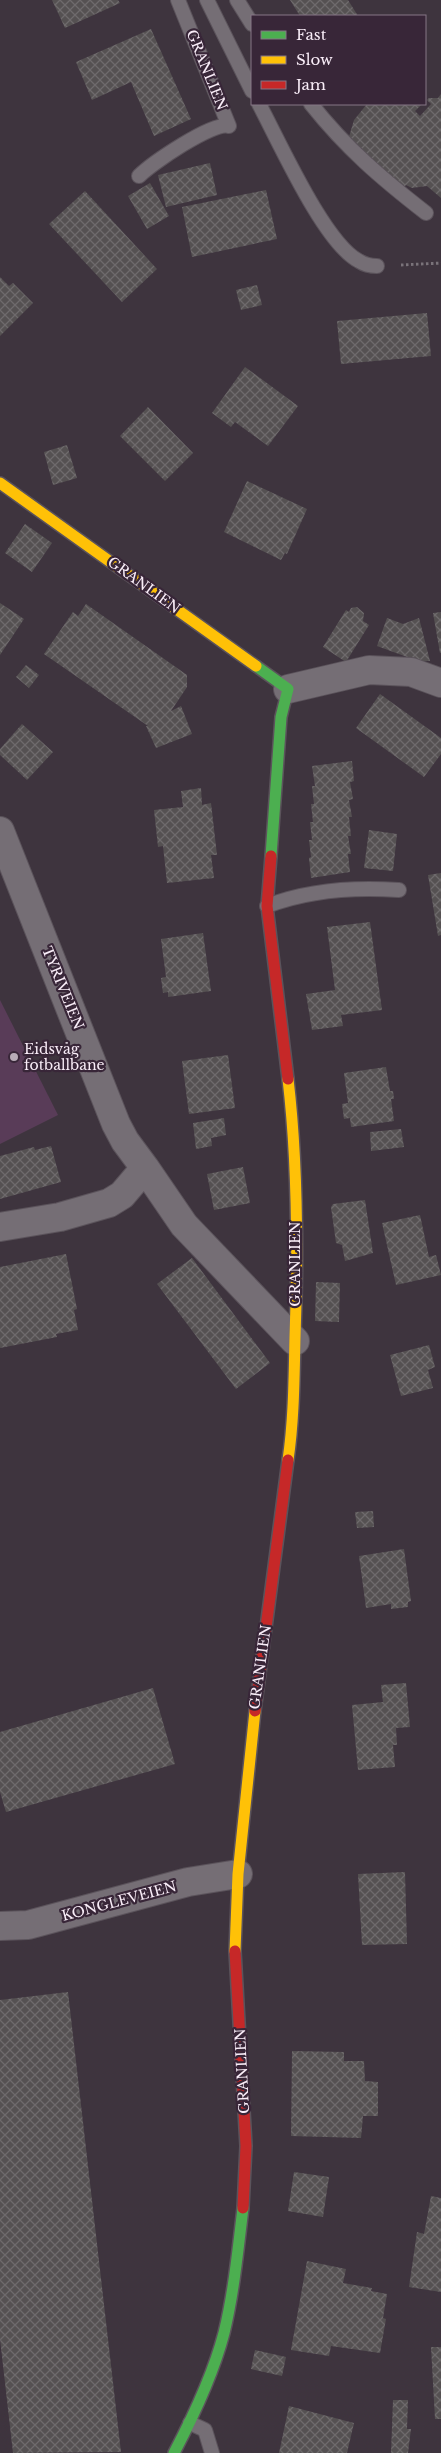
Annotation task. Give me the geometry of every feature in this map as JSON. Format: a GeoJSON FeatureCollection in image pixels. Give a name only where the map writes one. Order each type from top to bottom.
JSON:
{"type":"FeatureCollection","features":[{"type":"Feature","properties":{"kind":"street","name":"GRANLIEN"},"geometry":{"type":"LineString","coordinates":[[0,483],[288,689],[281,717],[267,906],[294,1130],[297,1278],[296,1384],[292,1433],[252,1724],[247,1800],[238,1874],[235,1958],[246,2146],[243,2207],[237,2263],[224,2332],[212,2371],[190,2423],[174,2453]]}},
{"type":"Feature","properties":{"kind":"street"},"geometry":{"type":"LineString","coordinates":[[288,689],[369,670],[411,672],[441,683]]}},
{"type":"Feature","properties":{"kind":"street","name":"TYRIVEIEN"},"geometry":{"type":"LineString","coordinates":[[0,831],[116,1124],[126,1142],[184,1224],[295,1340]]}},
{"type":"Feature","properties":{"kind":"street"},"geometry":{"type":"LineString","coordinates":[[0,1227],[60,1218],[108,1203],[122,1195],[145,1168]]}},
{"type":"Feature","properties":{"kind":"street","name":"KONGLEVEIEN"},"geometry":{"type":"LineString","coordinates":[[0,1926],[28,1925],[188,1882],[238,1874]]}},
{"type":"Feature","properties":{"kind":"lane","name":"GRANLIEN"},"geometry":{"type":"LineString","coordinates":[[139,176],[189,140],[219,127],[229,126],[178,0]]}},
{"type":"Feature","properties":{"kind":"lane","name":"GRANLIEN"},"geometry":{"type":"LineString","coordinates":[[207,0],[251,88]]}},
{"type":"Feature","properties":{"kind":"lane"},"geometry":{"type":"LineString","coordinates":[[237,0],[251,22]]}},
{"type":"Feature","properties":{"kind":"lane"},"geometry":{"type":"LineString","coordinates":[[260,105],[306,193],[330,232],[347,253],[359,262],[378,266]]}},
{"type":"Feature","properties":{"kind":"lane"},"geometry":{"type":"LineString","coordinates":[[312,105],[347,148],[426,213]]}},
{"type":"Feature","properties":{"kind":"lane"},"geometry":{"type":"LineString","coordinates":[[267,906],[292,896],[370,888],[399,890]]}},
{"type":"Feature","properties":{"kind":"lane"},"geometry":{"type":"LineString","coordinates":[[190,2423],[205,2430],[212,2453]]}},
{"type":"Feature","properties":{"kind":"path"},"geometry":{"type":"LineString","coordinates":[[378,266],[441,263]]}},
{"type":"Feature","properties":{"kind":"shaded area","name":"Eidsvåg fotballbane"},"geometry":{"type":"Polygon","coordinates":[[[0,1000],[58,1115],[0,1144],[0,1000]]]}},
{"type":"Feature","properties":{"kind":"building"},"geometry":{"type":"Polygon","coordinates":[[[52,0],[118,0],[120,3],[65,28],[52,0]]]}},
{"type":"Feature","properties":{"kind":"building"},"geometry":{"type":"Polygon","coordinates":[[[290,0],[348,0],[357,15],[299,15],[290,0]]]}},
{"type":"Feature","properties":{"kind":"building"},"geometry":{"type":"Polygon","coordinates":[[[151,29],[191,119],[154,136],[131,82],[92,100],[76,62],[151,29]]]}},
{"type":"Feature","properties":{"kind":"building"},"geometry":{"type":"Polygon","coordinates":[[[441,94],[441,198],[427,186],[412,188],[406,185],[403,188],[348,140],[354,120],[366,105],[421,105],[415,111],[420,116],[431,104],[427,100],[429,98],[438,98],[441,94]]]}},
{"type":"Feature","properties":{"kind":"building"},"geometry":{"type":"Polygon","coordinates":[[[210,163],[217,195],[166,207],[158,175],[210,163]]]}},
{"type":"Feature","properties":{"kind":"building"},"geometry":{"type":"Polygon","coordinates":[[[150,183],[169,216],[147,229],[128,196],[150,183]]]}},
{"type":"Feature","properties":{"kind":"building"},"geometry":{"type":"Polygon","coordinates":[[[266,190],[277,239],[192,257],[182,207],[266,190]]]}},
{"type":"Feature","properties":{"kind":"building"},"geometry":{"type":"Polygon","coordinates":[[[85,191],[157,269],[122,302],[49,224],[85,191]]]}},
{"type":"Feature","properties":{"kind":"building"},"geometry":{"type":"Polygon","coordinates":[[[0,277],[9,286],[13,283],[33,303],[0,336],[0,277]]]}},
{"type":"Feature","properties":{"kind":"building"},"geometry":{"type":"Polygon","coordinates":[[[257,285],[262,305],[241,310],[236,290],[257,285]]]}},
{"type":"Feature","properties":{"kind":"building"},"geometry":{"type":"Polygon","coordinates":[[[427,313],[431,356],[341,364],[337,321],[427,313]]]}},
{"type":"Feature","properties":{"kind":"building"},"geometry":{"type":"Polygon","coordinates":[[[245,367],[298,406],[268,446],[235,422],[231,427],[212,413],[245,367]]]}},
{"type":"Feature","properties":{"kind":"building"},"geometry":{"type":"Polygon","coordinates":[[[148,407],[193,453],[165,481],[120,436],[148,407]]]}},
{"type":"Feature","properties":{"kind":"building"},"geometry":{"type":"Polygon","coordinates":[[[67,445],[77,478],[53,485],[44,452],[67,445]]]}},
{"type":"Feature","properties":{"kind":"building"},"geometry":{"type":"Polygon","coordinates":[[[247,481],[307,509],[287,554],[285,553],[281,560],[224,532],[247,481]]]}},
{"type":"Feature","properties":{"kind":"building"},"geometry":{"type":"Polygon","coordinates":[[[25,524],[52,543],[32,572],[5,553],[25,524]]]}},
{"type":"Feature","properties":{"kind":"building"},"geometry":{"type":"Polygon","coordinates":[[[0,603],[24,619],[0,655],[0,603]]]}},
{"type":"Feature","properties":{"kind":"building"},"geometry":{"type":"Polygon","coordinates":[[[86,604],[187,675],[187,687],[171,711],[181,706],[192,734],[156,748],[146,726],[148,726],[44,654],[73,612],[78,616],[86,604]]]}},
{"type":"Feature","properties":{"kind":"building"},"geometry":{"type":"Polygon","coordinates":[[[357,607],[364,613],[363,621],[369,625],[346,662],[323,647],[346,610],[349,612],[351,608],[357,607]]]}},
{"type":"Feature","properties":{"kind":"building"},"geometry":{"type":"Polygon","coordinates":[[[441,612],[441,653],[440,653],[433,613],[441,612]]]}},
{"type":"Feature","properties":{"kind":"building"},"geometry":{"type":"Polygon","coordinates":[[[387,618],[403,624],[419,618],[430,661],[418,661],[377,646],[387,618]]]}},
{"type":"Feature","properties":{"kind":"building"},"geometry":{"type":"Polygon","coordinates":[[[26,665],[39,675],[29,688],[16,677],[26,665]]]}},
{"type":"Feature","properties":{"kind":"building"},"geometry":{"type":"Polygon","coordinates":[[[380,694],[441,738],[441,754],[424,777],[356,728],[380,694]]]}},
{"type":"Feature","properties":{"kind":"building"},"geometry":{"type":"Polygon","coordinates":[[[22,724],[53,752],[27,780],[0,755],[0,749],[22,724]]]}},
{"type":"Feature","properties":{"kind":"building"},"geometry":{"type":"Polygon","coordinates":[[[352,761],[354,781],[350,782],[353,799],[349,800],[352,817],[349,817],[351,836],[348,836],[351,854],[348,854],[350,872],[311,878],[309,840],[312,840],[310,822],[313,822],[311,804],[314,804],[312,786],[315,786],[312,766],[352,761]]]}},
{"type":"Feature","properties":{"kind":"building"},"geometry":{"type":"Polygon","coordinates":[[[201,788],[202,805],[211,803],[217,855],[211,855],[214,878],[167,883],[163,846],[158,847],[154,810],[183,807],[181,791],[201,788]]]}},
{"type":"Feature","properties":{"kind":"building"},"geometry":{"type":"Polygon","coordinates":[[[369,830],[397,834],[393,871],[364,868],[369,830]]]}},
{"type":"Feature","properties":{"kind":"building"},"geometry":{"type":"Polygon","coordinates":[[[441,873],[441,935],[438,936],[428,875],[441,873]]]}},
{"type":"Feature","properties":{"kind":"building"},"geometry":{"type":"Polygon","coordinates":[[[370,922],[382,1010],[341,1015],[343,1026],[312,1030],[306,994],[335,990],[327,927],[370,922]]]}},
{"type":"Feature","properties":{"kind":"building"},"geometry":{"type":"Polygon","coordinates":[[[203,933],[211,991],[168,997],[168,992],[163,993],[161,978],[166,977],[161,939],[203,933]]]}},
{"type":"Feature","properties":{"kind":"building"},"geometry":{"type":"Polygon","coordinates":[[[228,1055],[235,1108],[189,1114],[182,1061],[228,1055]]]}},
{"type":"Feature","properties":{"kind":"building"},"geometry":{"type":"Polygon","coordinates":[[[386,1067],[390,1091],[393,1091],[394,1099],[391,1099],[394,1121],[351,1127],[350,1118],[344,1119],[342,1104],[348,1103],[344,1073],[386,1067]]]}},
{"type":"Feature","properties":{"kind":"building"},"geometry":{"type":"Polygon","coordinates":[[[224,1118],[226,1135],[211,1138],[212,1146],[196,1149],[193,1123],[224,1118]]]}},
{"type":"Feature","properties":{"kind":"building"},"geometry":{"type":"Polygon","coordinates":[[[401,1129],[404,1147],[371,1151],[370,1132],[401,1129]]]}},
{"type":"Feature","properties":{"kind":"building"},"geometry":{"type":"Polygon","coordinates":[[[51,1146],[61,1182],[0,1199],[0,1156],[34,1147],[35,1150],[51,1146]]]}},
{"type":"Feature","properties":{"kind":"building"},"geometry":{"type":"Polygon","coordinates":[[[243,1167],[250,1203],[214,1210],[207,1174],[243,1167]]]}},
{"type":"Feature","properties":{"kind":"building"},"geometry":{"type":"Polygon","coordinates":[[[365,1200],[373,1253],[345,1261],[342,1245],[336,1243],[331,1207],[333,1204],[365,1200]]]}},
{"type":"Feature","properties":{"kind":"building"},"geometry":{"type":"Polygon","coordinates":[[[420,1215],[429,1257],[436,1255],[441,1275],[396,1285],[382,1223],[420,1215]]]}},
{"type":"Feature","properties":{"kind":"building"},"geometry":{"type":"Polygon","coordinates":[[[66,1254],[77,1309],[74,1310],[78,1330],[56,1334],[57,1337],[0,1348],[0,1267],[66,1254]]]}},
{"type":"Feature","properties":{"kind":"building"},"geometry":{"type":"Polygon","coordinates":[[[192,1258],[270,1363],[236,1389],[157,1284],[192,1258]]]}},
{"type":"Feature","properties":{"kind":"building"},"geometry":{"type":"Polygon","coordinates":[[[316,1282],[340,1283],[339,1322],[315,1321],[316,1282]]]}},
{"type":"Feature","properties":{"kind":"building"},"geometry":{"type":"Polygon","coordinates":[[[429,1345],[435,1367],[428,1370],[433,1388],[401,1396],[390,1355],[429,1345]]]}},
{"type":"Feature","properties":{"kind":"building"},"geometry":{"type":"Polygon","coordinates":[[[373,1511],[374,1527],[357,1528],[355,1512],[373,1511]]]}},
{"type":"Feature","properties":{"kind":"building"},"geometry":{"type":"Polygon","coordinates":[[[404,1549],[411,1601],[408,1602],[408,1607],[391,1609],[391,1604],[366,1608],[359,1556],[404,1549]]]}},
{"type":"Feature","properties":{"kind":"building"},"geometry":{"type":"Polygon","coordinates":[[[406,1683],[410,1727],[396,1728],[397,1745],[393,1745],[395,1767],[358,1770],[352,1705],[383,1702],[381,1685],[406,1683]]]}},
{"type":"Feature","properties":{"kind":"building"},"geometry":{"type":"Polygon","coordinates":[[[153,1688],[175,1764],[6,1812],[0,1792],[0,1732],[153,1688]]]}},
{"type":"Feature","properties":{"kind":"building"},"geometry":{"type":"Polygon","coordinates":[[[405,1872],[407,1944],[362,1945],[358,1874],[405,1872]]]}},
{"type":"Feature","properties":{"kind":"building"},"geometry":{"type":"Polygon","coordinates":[[[68,1992],[121,2452],[13,2453],[0,2339],[0,2000],[68,1992]]]}},
{"type":"Feature","properties":{"kind":"building"},"geometry":{"type":"Polygon","coordinates":[[[292,2051],[344,2052],[344,2061],[364,2061],[365,2081],[378,2082],[378,2116],[363,2116],[361,2138],[291,2136],[292,2051]]]}},
{"type":"Feature","properties":{"kind":"building"},"geometry":{"type":"Polygon","coordinates":[[[294,2172],[329,2177],[323,2217],[288,2211],[294,2172]]]}},
{"type":"Feature","properties":{"kind":"building"},"geometry":{"type":"Polygon","coordinates":[[[431,2196],[441,2198],[441,2292],[409,2287],[417,2232],[424,2234],[431,2196]]]}},
{"type":"Feature","properties":{"kind":"building"},"geometry":{"type":"Polygon","coordinates":[[[307,2261],[346,2269],[343,2283],[372,2288],[371,2291],[387,2294],[383,2318],[386,2319],[380,2353],[331,2346],[329,2356],[291,2350],[307,2261]]]}},
{"type":"Feature","properties":{"kind":"building"},"geometry":{"type":"Polygon","coordinates":[[[431,2347],[441,2347],[441,2419],[435,2419],[431,2347]]]}},
{"type":"Feature","properties":{"kind":"building"},"geometry":{"type":"Polygon","coordinates":[[[255,2350],[286,2357],[282,2376],[251,2369],[255,2350]]]}},
{"type":"Feature","properties":{"kind":"building"},"geometry":{"type":"Polygon","coordinates":[[[393,2400],[408,2400],[407,2429],[411,2429],[408,2453],[391,2453],[393,2400]]]}},
{"type":"Feature","properties":{"kind":"building"},"geometry":{"type":"Polygon","coordinates":[[[289,2406],[354,2423],[347,2453],[279,2453],[289,2406]]]}},
{"type":"Feature","properties":{"kind":"traffic: fast"},"geometry":{"type":"LineString","coordinates":[[256,666],[288,689],[281,717],[271,856]]}},
{"type":"Feature","properties":{"kind":"traffic: fast"},"geometry":{"type":"LineString","coordinates":[[174,2453],[202,2394],[224,2333],[233,2286],[243,2208]]}},
{"type":"Feature","properties":{"kind":"traffic: slow"},"geometry":{"type":"LineString","coordinates":[[0,483],[256,666]]}},
{"type":"Feature","properties":{"kind":"traffic: slow"},"geometry":{"type":"LineString","coordinates":[[288,1079],[294,1143],[297,1241],[293,1399],[288,1460]]}},
{"type":"Feature","properties":{"kind":"traffic: slow"},"geometry":{"type":"LineString","coordinates":[[235,1951],[238,1874],[255,1711]]}},
{"type":"Feature","properties":{"kind":"traffic: jam"},"geometry":{"type":"LineString","coordinates":[[271,856],[267,906],[288,1079]]}},
{"type":"Feature","properties":{"kind":"traffic: jam"},"geometry":{"type":"LineString","coordinates":[[255,1711],[288,1460]]}},
{"type":"Feature","properties":{"kind":"traffic: jam"},"geometry":{"type":"LineString","coordinates":[[235,1951],[246,2146],[243,2208]]}},
{"type":"Feature","properties":{"kind":"place","name":"Eidsvåg fotballbane"},"geometry":{"type":"Point","coordinates":[14,1057]}}]}
